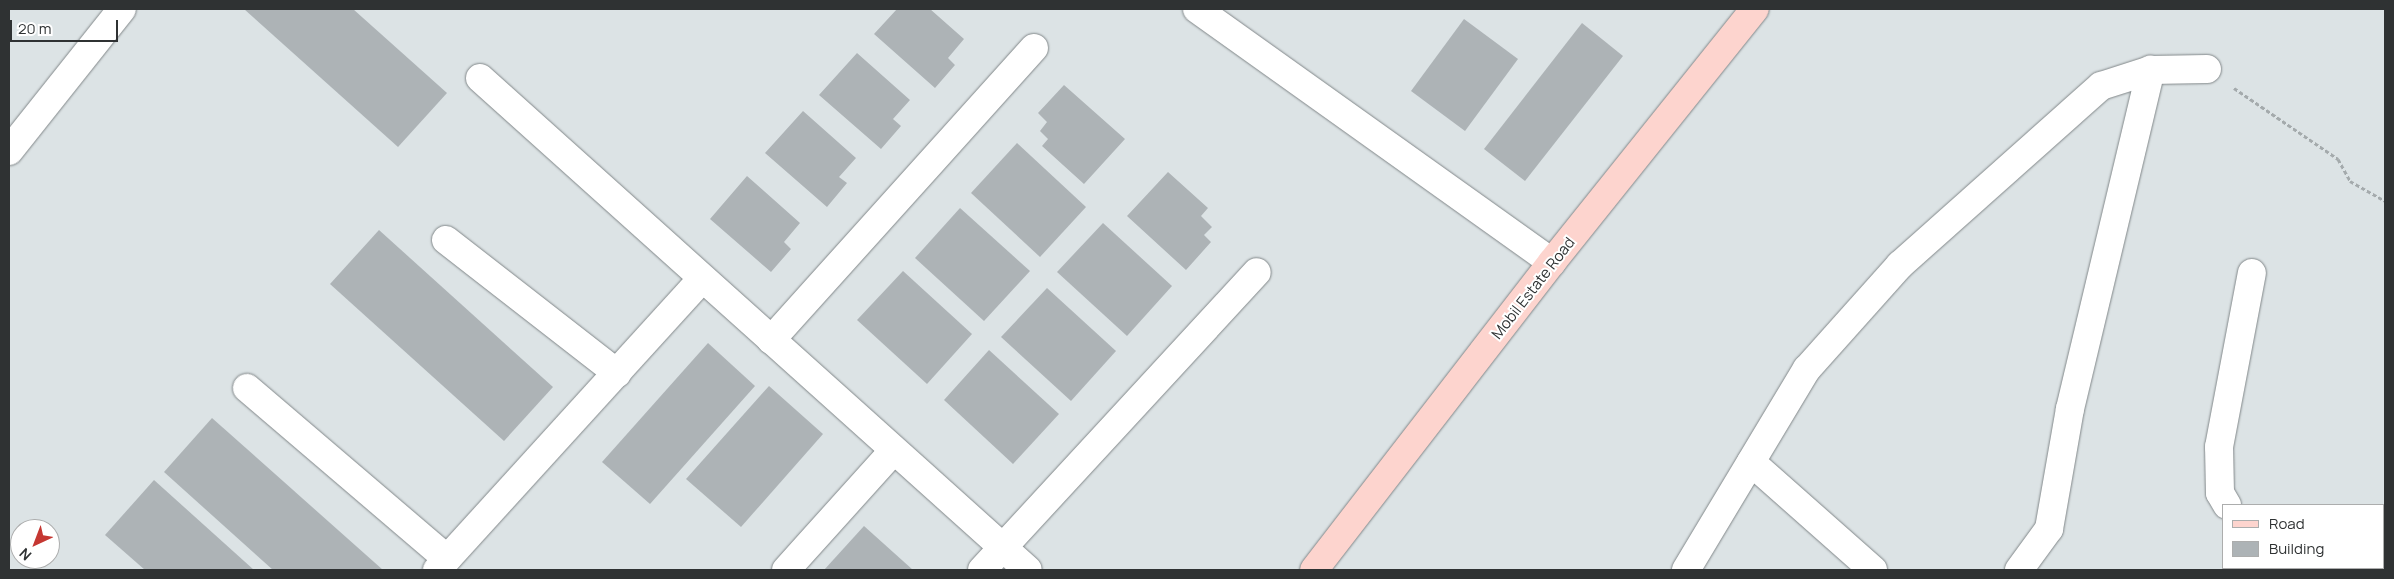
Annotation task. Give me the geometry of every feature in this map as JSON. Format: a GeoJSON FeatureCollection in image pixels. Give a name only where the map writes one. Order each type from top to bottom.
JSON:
{"type":"FeatureCollection","features":[{"type":"Feature","properties":{"kind":"main road","name":"Mobil Estate Road"},"geometry":{"type":"LineString","coordinates":[[1314,570],[1552,262],[1755,9]]}},
{"type":"Feature","properties":{"kind":"street"},"geometry":{"type":"LineString","coordinates":[[9,151],[18,121],[122,9]]}},
{"type":"Feature","properties":{"kind":"street"},"geometry":{"type":"LineString","coordinates":[[1197,9],[1552,262]]}},
{"type":"Feature","properties":{"kind":"street"},"geometry":{"type":"LineString","coordinates":[[771,340],[1034,48]]}},
{"type":"Feature","properties":{"kind":"street"},"geometry":{"type":"LineString","coordinates":[[1686,570],[1807,369],[1900,265],[2101,86],[2151,70],[2207,69]]}},
{"type":"Feature","properties":{"kind":"street"},"geometry":{"type":"LineString","coordinates":[[2020,570],[2049,529],[2072,400],[2151,70]]}},
{"type":"Feature","properties":{"kind":"street"},"geometry":{"type":"LineString","coordinates":[[480,78],[1028,570]]}},
{"type":"Feature","properties":{"kind":"street"},"geometry":{"type":"LineString","coordinates":[[446,240],[617,373]]}},
{"type":"Feature","properties":{"kind":"street"},"geometry":{"type":"LineString","coordinates":[[982,570],[1257,272]]}},
{"type":"Feature","properties":{"kind":"street"},"geometry":{"type":"LineString","coordinates":[[2226,504],[2220,493],[2219,447],[2252,273]]}},
{"type":"Feature","properties":{"kind":"street"},"geometry":{"type":"LineString","coordinates":[[247,388],[442,565],[702,279]]}},
{"type":"Feature","properties":{"kind":"street"},"geometry":{"type":"LineString","coordinates":[[786,570],[894,450]]}},
{"type":"Feature","properties":{"kind":"street"},"geometry":{"type":"LineString","coordinates":[[1751,462],[1873,570]]}},
{"type":"Feature","properties":{"kind":"path"},"geometry":{"type":"LineString","coordinates":[[2207,69],[2338,159],[2350,181],[2385,202]]}},
{"type":"Feature","properties":{"kind":"building"},"geometry":{"type":"Polygon","coordinates":[[[244,9],[353,9],[447,93],[398,147],[244,9]]]}},
{"type":"Feature","properties":{"kind":"building"},"geometry":{"type":"Polygon","coordinates":[[[897,9],[930,9],[964,39],[948,58],[955,65],[935,88],[874,34],[897,9]]]}},
{"type":"Feature","properties":{"kind":"building"},"geometry":{"type":"Polygon","coordinates":[[[1464,19],[1518,59],[1465,131],[1411,91],[1464,19]]]}},
{"type":"Feature","properties":{"kind":"building"},"geometry":{"type":"Polygon","coordinates":[[[1582,23],[1623,56],[1525,181],[1484,149],[1582,23]]]}},
{"type":"Feature","properties":{"kind":"building"},"geometry":{"type":"Polygon","coordinates":[[[857,53],[910,100],[893,119],[901,126],[881,149],[819,95],[857,53]]]}},
{"type":"Feature","properties":{"kind":"building"},"geometry":{"type":"Polygon","coordinates":[[[1064,85],[1125,139],[1084,184],[1042,146],[1048,139],[1040,131],[1047,122],[1038,113],[1064,85]]]}},
{"type":"Feature","properties":{"kind":"building"},"geometry":{"type":"Polygon","coordinates":[[[803,111],[856,158],[839,177],[847,183],[827,207],[765,153],[803,111]]]}},
{"type":"Feature","properties":{"kind":"building"},"geometry":{"type":"Polygon","coordinates":[[[1017,143],[1086,207],[1040,257],[971,193],[1017,143]]]}},
{"type":"Feature","properties":{"kind":"building"},"geometry":{"type":"Polygon","coordinates":[[[1168,172],[1208,208],[1201,216],[1212,227],[1204,235],[1211,242],[1186,270],[1127,216],[1168,172]]]}},
{"type":"Feature","properties":{"kind":"building"},"geometry":{"type":"Polygon","coordinates":[[[747,176],[800,223],[784,242],[791,249],[771,272],[710,219],[747,176]]]}},
{"type":"Feature","properties":{"kind":"building"},"geometry":{"type":"Polygon","coordinates":[[[960,208],[1030,271],[984,321],[915,258],[960,208]]]}},
{"type":"Feature","properties":{"kind":"building"},"geometry":{"type":"Polygon","coordinates":[[[1103,223],[1172,286],[1127,336],[1057,272],[1103,223]]]}},
{"type":"Feature","properties":{"kind":"building"},"geometry":{"type":"Polygon","coordinates":[[[379,230],[553,387],[504,441],[330,284],[379,230]]]}},
{"type":"Feature","properties":{"kind":"building"},"geometry":{"type":"Polygon","coordinates":[[[903,271],[972,334],[927,384],[857,320],[903,271]]]}},
{"type":"Feature","properties":{"kind":"building"},"geometry":{"type":"Polygon","coordinates":[[[1047,288],[1116,351],[1071,401],[1001,337],[1047,288]]]}},
{"type":"Feature","properties":{"kind":"building"},"geometry":{"type":"Polygon","coordinates":[[[708,343],[755,386],[650,504],[602,462],[708,343]]]}},
{"type":"Feature","properties":{"kind":"building"},"geometry":{"type":"Polygon","coordinates":[[[989,350],[1059,414],[1013,464],[944,400],[989,350]]]}},
{"type":"Feature","properties":{"kind":"building"},"geometry":{"type":"Polygon","coordinates":[[[769,386],[823,434],[741,527],[686,479],[769,386]]]}},
{"type":"Feature","properties":{"kind":"building"},"geometry":{"type":"Polygon","coordinates":[[[212,418],[383,570],[273,570],[164,472],[212,418]]]}},
{"type":"Feature","properties":{"kind":"building"},"geometry":{"type":"Polygon","coordinates":[[[154,480],[254,570],[145,570],[105,535],[154,480]]]}},
{"type":"Feature","properties":{"kind":"building"},"geometry":{"type":"Polygon","coordinates":[[[864,526],[913,570],[824,570],[864,526]]]}}]}
